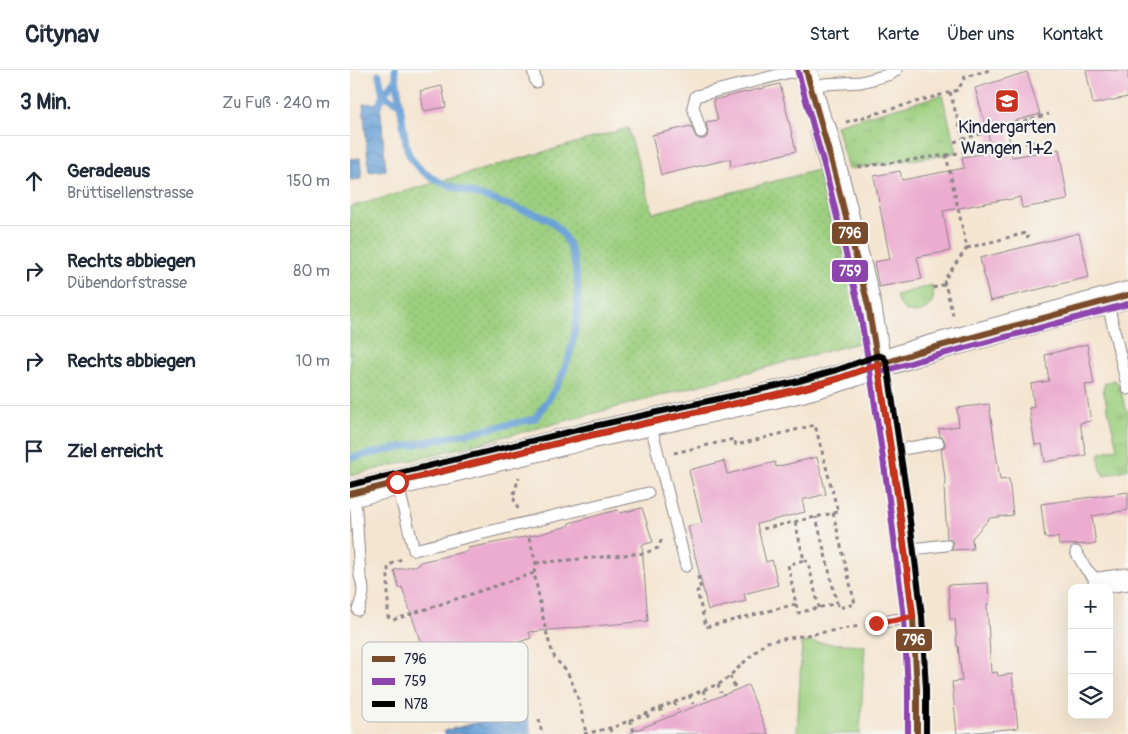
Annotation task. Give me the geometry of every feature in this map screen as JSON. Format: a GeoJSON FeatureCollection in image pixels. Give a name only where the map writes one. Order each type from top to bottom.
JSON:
{"type":"FeatureCollection","features":[{"type":"Feature","properties":{"kind":"street"},"geometry":{"type":"LineString","coordinates":[[808,77],[833,126],[837,180],[868,305],[878,364],[913,617],[917,689],[917,734]]}},
{"type":"Feature","properties":{"kind":"street"},"geometry":{"type":"LineString","coordinates":[[351,494],[583,437],[801,389],[918,352],[1117,297]]}},
{"type":"Feature","properties":{"kind":"street"},"geometry":{"type":"LineString","coordinates":[[1104,584],[1128,579]]}},
{"type":"Feature","properties":{"kind":"lane"},"geometry":{"type":"LineString","coordinates":[[701,132],[693,107],[696,96],[790,72],[824,84],[861,82],[891,74],[896,70]]}},
{"type":"Feature","properties":{"kind":"lane"},"geometry":{"type":"LineString","coordinates":[[1117,297],[1128,388]]}},
{"type":"Feature","properties":{"kind":"lane"},"geometry":{"type":"LineString","coordinates":[[650,422],[686,566]]}},
{"type":"Feature","properties":{"kind":"lane"},"geometry":{"type":"LineString","coordinates":[[891,451],[938,443]]}},
{"type":"Feature","properties":{"kind":"lane"},"geometry":{"type":"LineString","coordinates":[[397,482],[414,550],[648,493]]}},
{"type":"Feature","properties":{"kind":"lane"},"geometry":{"type":"LineString","coordinates":[[351,494],[356,510],[360,576],[363,585],[363,598],[358,610]]}},
{"type":"Feature","properties":{"kind":"lane"},"geometry":{"type":"LineString","coordinates":[[904,550],[946,545]]}},
{"type":"Feature","properties":{"kind":"lane"},"geometry":{"type":"LineString","coordinates":[[1076,552],[1098,584]]}},
{"type":"Feature","properties":{"kind":"lane"},"geometry":{"type":"LineString","coordinates":[[876,623],[913,617]]}},
{"type":"Feature","properties":{"kind":"path"},"geometry":{"type":"LineString","coordinates":[[833,126],[958,90],[965,77],[990,70]]}},
{"type":"Feature","properties":{"kind":"path"},"geometry":{"type":"LineString","coordinates":[[950,92],[963,139]]}},
{"type":"Feature","properties":{"kind":"path"},"geometry":{"type":"LineString","coordinates":[[954,142],[1049,114]]}},
{"type":"Feature","properties":{"kind":"path"},"geometry":{"type":"LineString","coordinates":[[858,167],[1035,142],[1037,151]]}},
{"type":"Feature","properties":{"kind":"path"},"geometry":{"type":"LineString","coordinates":[[946,155],[967,248]]}},
{"type":"Feature","properties":{"kind":"path"},"geometry":{"type":"LineString","coordinates":[[954,319],[944,280],[967,248],[1026,233],[1028,238]]}},
{"type":"Feature","properties":{"kind":"path"},"geometry":{"type":"LineString","coordinates":[[933,288],[945,284]]}},
{"type":"Feature","properties":{"kind":"path"},"geometry":{"type":"LineString","coordinates":[[659,457],[734,439],[736,445],[816,425],[838,512],[762,530]]}},
{"type":"Feature","properties":{"kind":"path"},"geometry":{"type":"LineString","coordinates":[[520,476],[513,497],[525,523],[536,563],[534,573],[549,643],[555,659],[567,672],[572,683],[581,706],[585,734],[610,728],[723,682],[766,642],[876,623]]}},
{"type":"Feature","properties":{"kind":"path"},"geometry":{"type":"LineString","coordinates":[[816,517],[839,608],[855,604],[834,513]]}},
{"type":"Feature","properties":{"kind":"path"},"geometry":{"type":"LineString","coordinates":[[795,522],[804,560],[808,562],[819,608]]}},
{"type":"Feature","properties":{"kind":"path"},"geometry":{"type":"LineString","coordinates":[[536,563],[646,553],[658,548],[660,541],[658,532]]}},
{"type":"Feature","properties":{"kind":"path"},"geometry":{"type":"LineString","coordinates":[[414,550],[388,566],[388,617],[393,620],[534,573]]}},
{"type":"Feature","properties":{"kind":"path"},"geometry":{"type":"LineString","coordinates":[[804,560],[788,565],[798,613],[837,603]]}},
{"type":"Feature","properties":{"kind":"path"},"geometry":{"type":"LineString","coordinates":[[697,572],[701,590],[697,591],[706,627],[796,604]]}},
{"type":"Feature","properties":{"kind":"path"},"geometry":{"type":"LineString","coordinates":[[730,676],[735,687]]}},
{"type":"Feature","properties":{"kind":"path"},"geometry":{"type":"LineString","coordinates":[[718,684],[721,693]]}},
{"type":"Feature","properties":{"kind":"path"},"geometry":{"type":"LineString","coordinates":[[703,690],[706,699]]}},
{"type":"Feature","properties":{"kind":"path"},"geometry":{"type":"LineString","coordinates":[[689,696],[693,704]]}},
{"type":"Feature","properties":{"kind":"path"},"geometry":{"type":"LineString","coordinates":[[674,702],[678,710]]}},
{"type":"Feature","properties":{"kind":"path"},"geometry":{"type":"LineString","coordinates":[[660,708],[664,716]]}},
{"type":"Feature","properties":{"kind":"path"},"geometry":{"type":"LineString","coordinates":[[647,714],[649,721]]}},
{"type":"Feature","properties":{"kind":"path"},"geometry":{"type":"LineString","coordinates":[[539,719],[542,734]]}},
{"type":"Feature","properties":{"kind":"path"},"geometry":{"type":"LineString","coordinates":[[630,720],[635,734]]}},
{"type":"Feature","properties":{"kind":"path"},"geometry":{"type":"LineString","coordinates":[[610,728],[611,734]]}},
{"type":"Feature","properties":{"kind":"green space"},"geometry":{"type":"Polygon","coordinates":[[[942,95],[957,152],[848,169],[836,125],[942,95]]]}},
{"type":"Feature","properties":{"kind":"green space"},"geometry":{"type":"Polygon","coordinates":[[[628,128],[653,213],[821,169],[869,340],[350,476],[350,207],[628,128]]]}},
{"type":"Feature","properties":{"kind":"green space"},"geometry":{"type":"Polygon","coordinates":[[[932,285],[934,295],[931,303],[927,309],[920,312],[913,313],[906,310],[900,304],[896,295],[932,285]]]}},
{"type":"Feature","properties":{"kind":"green space"},"geometry":{"type":"Polygon","coordinates":[[[1115,380],[1120,387],[1128,412],[1128,469],[1104,476],[1099,459],[1100,453],[1117,448],[1103,389],[1105,383],[1115,380]]]}},
{"type":"Feature","properties":{"kind":"green space"},"geometry":{"type":"Polygon","coordinates":[[[802,642],[865,645],[860,734],[797,734],[802,642]]]}},
{"type":"Feature","properties":{"kind":"water"},"geometry":{"type":"Polygon","coordinates":[[[380,103],[386,170],[369,172],[363,104],[380,103]]]}},
{"type":"Feature","properties":{"kind":"water"},"geometry":{"type":"Polygon","coordinates":[[[360,158],[362,179],[350,180],[350,159],[360,158]]]}},
{"type":"Feature","properties":{"kind":"water"},"geometry":{"type":"Polygon","coordinates":[[[528,719],[531,733],[445,734],[444,731],[479,722],[528,722],[528,719]]]}},
{"type":"Feature","properties":{"kind":"building"},"geometry":{"type":"Polygon","coordinates":[[[1086,70],[1128,70],[1128,97],[1093,104],[1086,70]]]}},
{"type":"Feature","properties":{"kind":"building"},"geometry":{"type":"Polygon","coordinates":[[[1027,72],[1040,114],[1007,123],[1012,157],[1059,149],[1068,200],[1022,208],[1020,197],[943,211],[950,251],[917,257],[922,279],[879,287],[874,262],[890,259],[874,176],[900,171],[902,180],[964,168],[962,157],[993,152],[975,88],[1027,72]]]}},
{"type":"Feature","properties":{"kind":"building"},"geometry":{"type":"Polygon","coordinates":[[[780,84],[796,151],[731,167],[730,159],[661,175],[652,135],[691,126],[696,137],[704,139],[708,133],[706,122],[718,120],[713,100],[780,84]]]}},
{"type":"Feature","properties":{"kind":"building"},"geometry":{"type":"Polygon","coordinates":[[[442,86],[446,107],[424,111],[420,91],[442,86]]]}},
{"type":"Feature","properties":{"kind":"building"},"geometry":{"type":"Polygon","coordinates":[[[1079,233],[1089,277],[990,301],[980,258],[1079,233]]]}},
{"type":"Feature","properties":{"kind":"building"},"geometry":{"type":"Polygon","coordinates":[[[1087,344],[1094,384],[1085,385],[1091,421],[1080,423],[1086,455],[1045,462],[1042,444],[1035,445],[1029,408],[1034,407],[1031,384],[1049,381],[1045,355],[1087,344]]]}},
{"type":"Feature","properties":{"kind":"building"},"geometry":{"type":"Polygon","coordinates":[[[989,404],[1000,480],[1009,479],[1013,515],[990,518],[972,538],[973,549],[951,550],[953,547],[952,540],[947,538],[944,486],[946,485],[941,449],[945,446],[945,442],[940,436],[939,429],[959,426],[957,408],[989,404]]]}},
{"type":"Feature","properties":{"kind":"building"},"geometry":{"type":"Polygon","coordinates":[[[817,457],[826,494],[802,500],[805,512],[757,524],[766,562],[772,560],[778,585],[744,594],[746,601],[708,610],[688,526],[702,523],[689,470],[724,461],[727,474],[775,462],[776,467],[817,457]]]}},
{"type":"Feature","properties":{"kind":"building"},"geometry":{"type":"Polygon","coordinates":[[[1128,492],[1128,510],[1092,516],[1096,544],[1059,545],[1058,537],[1045,538],[1041,504],[1128,492]]]}},
{"type":"Feature","properties":{"kind":"building"},"geometry":{"type":"Polygon","coordinates":[[[642,508],[653,542],[642,545],[648,621],[529,632],[531,638],[520,642],[421,642],[402,587],[399,588],[394,570],[468,551],[468,548],[540,534],[568,526],[569,523],[617,510],[620,513],[642,508]]]}},
{"type":"Feature","properties":{"kind":"building"},"geometry":{"type":"Polygon","coordinates":[[[988,583],[989,604],[987,604],[991,673],[997,672],[998,676],[1012,674],[1018,728],[957,734],[952,682],[962,681],[955,619],[950,619],[948,585],[988,583]]]}},
{"type":"Feature","properties":{"kind":"building"},"geometry":{"type":"Polygon","coordinates":[[[748,685],[768,734],[629,734],[629,733],[748,685]]]}},
{"type":"Feature","properties":{"kind":"waterway"},"geometry":{"type":"LineString","coordinates":[[350,458],[534,419],[562,376],[572,345],[576,324],[578,299],[576,270],[573,256],[562,232],[543,217],[449,186],[426,174],[419,168],[410,157],[407,148],[395,70]]}},
{"type":"Feature","properties":{"kind":"waterway"},"geometry":{"type":"LineString","coordinates":[[379,75],[383,95]]}},
{"type":"Feature","properties":{"kind":"waterway"},"geometry":{"type":"LineString","coordinates":[[380,103],[383,95],[396,79]]}},
{"type":"Feature","properties":{"kind":"waterway"},"geometry":{"type":"LineString","coordinates":[[383,95],[400,104]]}},
{"type":"Feature","properties":{"kind":"transit line","name":"796"},"geometry":{"type":"LineString","coordinates":[[806,70],[834,170],[868,305],[878,364],[913,617],[917,689],[917,734]]}},
{"type":"Feature","properties":{"kind":"transit line","name":"759"},"geometry":{"type":"LineString","coordinates":[[798,72],[826,172],[859,307],[869,365],[904,618],[908,689],[908,734]]}},
{"type":"Feature","properties":{"kind":"transit line","name":"796"},"geometry":{"type":"LineString","coordinates":[[350,494],[583,437],[801,389],[918,352],[1128,295]]}},
{"type":"Feature","properties":{"kind":"transit line","name":"759"},"geometry":{"type":"LineString","coordinates":[[881,372],[1128,304]]}},
{"type":"Feature","properties":{"kind":"transit line","name":"N78"},"geometry":{"type":"LineString","coordinates":[[350,485],[581,429],[799,381],[881,356],[887,363],[922,616],[926,689],[926,734]]}},
{"type":"Feature","properties":{"kind":"place","name":"Kindergarten Wangen 1+2"},"geometry":{"type":"Point","coordinates":[1007,101]}},
{"type":"Feature","properties":{"kind":"route"},"geometry":{"type":"LineString","coordinates":[[397,482],[583,437],[801,389],[840,378],[878,364],[913,617],[876,623]]}}]}
